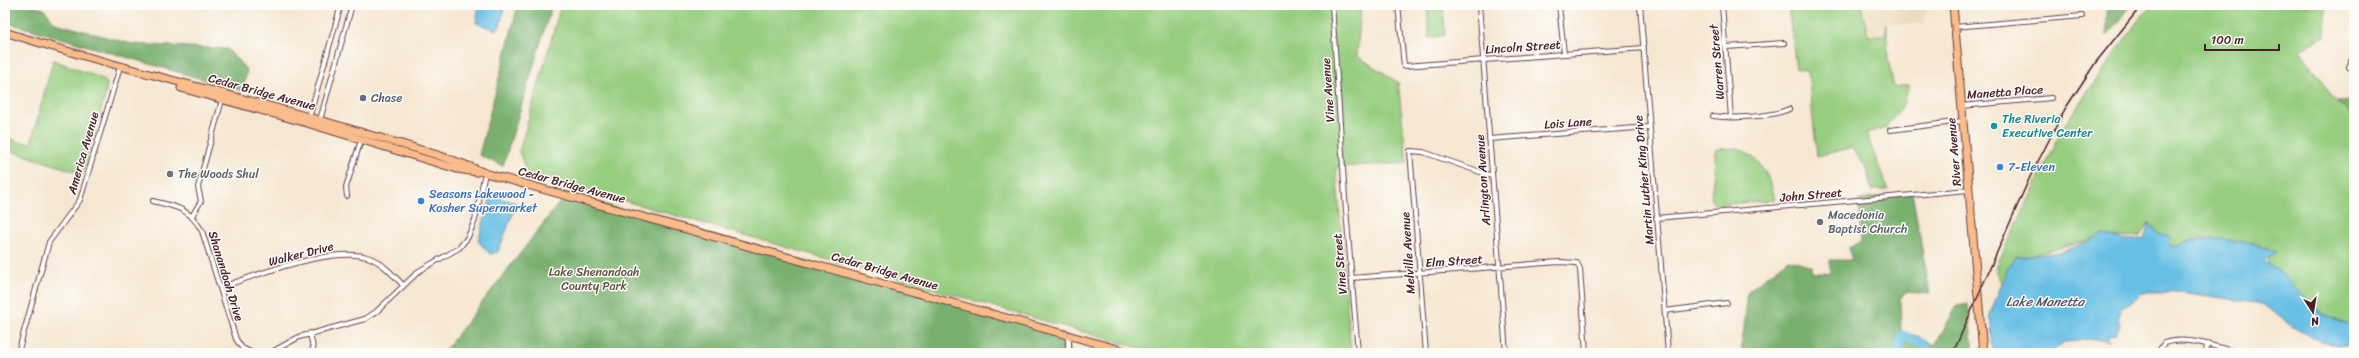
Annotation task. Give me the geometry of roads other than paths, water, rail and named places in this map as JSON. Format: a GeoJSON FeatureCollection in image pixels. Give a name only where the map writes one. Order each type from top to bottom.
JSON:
{"type":"FeatureCollection","features":[{"type":"Feature","properties":{"kind":"main road","name":"River Avenue"},"geometry":{"type":"LineString","coordinates":[[1953,5],[1982,353]]}},
{"type":"Feature","properties":{"kind":"main road","name":"Cedar Bridge Avenue"},"geometry":{"type":"LineString","coordinates":[[6,33],[120,67],[309,119]]}},
{"type":"Feature","properties":{"kind":"main road"},"geometry":{"type":"LineString","coordinates":[[163,79],[178,87],[222,100],[309,119],[361,140],[457,169],[485,173]]}},
{"type":"Feature","properties":{"kind":"main road","name":"Cedar Bridge Avenue"},"geometry":{"type":"LineString","coordinates":[[319,123],[457,160],[485,173],[1132,353]]}},
{"type":"Feature","properties":{"kind":"street"},"geometry":{"type":"LineString","coordinates":[[309,119],[341,5]]}},
{"type":"Feature","properties":{"kind":"street"},"geometry":{"type":"LineString","coordinates":[[319,123],[352,5]]}},
{"type":"Feature","properties":{"kind":"street","name":"Vine Avenue"},"geometry":{"type":"LineString","coordinates":[[1332,5],[1343,173]]}},
{"type":"Feature","properties":{"kind":"street","name":"Lincoln Street"},"geometry":{"type":"LineString","coordinates":[[1398,5],[1404,66],[1644,48]]}},
{"type":"Feature","properties":{"kind":"street","name":"Arlington Avenue"},"geometry":{"type":"LineString","coordinates":[[1479,5],[1506,353]]}},
{"type":"Feature","properties":{"kind":"street"},"geometry":{"type":"LineString","coordinates":[[1559,5],[1564,54]]}},
{"type":"Feature","properties":{"kind":"street","name":"Martin Luther King Drive"},"geometry":{"type":"LineString","coordinates":[[1640,5],[1668,353]]}},
{"type":"Feature","properties":{"kind":"street","name":"Warren Street"},"geometry":{"type":"LineString","coordinates":[[1722,5],[1731,117]]}},
{"type":"Feature","properties":{"kind":"street"},"geometry":{"type":"LineString","coordinates":[[1954,27],[2082,16]]}},
{"type":"Feature","properties":{"kind":"street"},"geometry":{"type":"LineString","coordinates":[[1726,47],[1784,43]]}},
{"type":"Feature","properties":{"kind":"street"},"geometry":{"type":"LineString","coordinates":[[2349,67],[2354,56]]}},
{"type":"Feature","properties":{"kind":"street","name":"America Avenue"},"geometry":{"type":"LineString","coordinates":[[18,353],[50,242],[80,200],[120,67]]}},
{"type":"Feature","properties":{"kind":"street","name":"Manetta Place"},"geometry":{"type":"LineString","coordinates":[[1961,106],[2051,98]]}},
{"type":"Feature","properties":{"kind":"street"},"geometry":{"type":"LineString","coordinates":[[192,216],[201,201],[198,187],[222,100]]}},
{"type":"Feature","properties":{"kind":"street"},"geometry":{"type":"LineString","coordinates":[[1713,116],[1731,117],[1780,113],[1789,109]]}},
{"type":"Feature","properties":{"kind":"street"},"geometry":{"type":"LineString","coordinates":[[1890,130],[1962,121]]}},
{"type":"Feature","properties":{"kind":"street","name":"Lois Lane"},"geometry":{"type":"LineString","coordinates":[[1489,139],[1649,127]]}},
{"type":"Feature","properties":{"kind":"street"},"geometry":{"type":"LineString","coordinates":[[347,196],[346,187],[361,140]]}},
{"type":"Feature","properties":{"kind":"street","name":"Melville Avenue"},"geometry":{"type":"LineString","coordinates":[[1426,353],[1410,151],[1423,152],[1492,176]]}},
{"type":"Feature","properties":{"kind":"street"},"geometry":{"type":"LineString","coordinates":[[270,353],[299,337],[310,333],[365,320],[376,312],[403,285],[420,271],[464,244],[475,220],[485,173]]}},
{"type":"Feature","properties":{"kind":"street","name":"Vine Street"},"geometry":{"type":"LineString","coordinates":[[1343,173],[1358,353]]}},
{"type":"Feature","properties":{"kind":"street","name":"John Street"},"geometry":{"type":"LineString","coordinates":[[1656,218],[1968,190]]}},
{"type":"Feature","properties":{"kind":"street","name":"Shanandoah Drive"},"geometry":{"type":"LineString","coordinates":[[153,201],[180,207],[192,216],[202,231],[236,339],[242,348],[253,353]]}},
{"type":"Feature","properties":{"kind":"street","name":"Walker Drive"},"geometry":{"type":"LineString","coordinates":[[220,288],[294,264],[346,255],[370,259],[389,270],[403,285]]}},
{"type":"Feature","properties":{"kind":"street","name":"Elm Street"},"geometry":{"type":"LineString","coordinates":[[1352,278],[1559,262],[1577,263],[1580,269],[1586,353]]}},
{"type":"Feature","properties":{"kind":"street"},"geometry":{"type":"LineString","coordinates":[[1664,311],[1727,303]]}},
{"type":"Feature","properties":{"kind":"street"},"geometry":{"type":"LineString","coordinates":[[310,333],[314,353]]}},
{"type":"Feature","properties":{"kind":"street"},"geometry":{"type":"LineString","coordinates":[[1068,335],[1069,353]]}},
{"type":"Feature","properties":{"kind":"street"},"geometry":{"type":"LineString","coordinates":[[2158,353],[2164,343],[2172,340],[2207,345],[2240,353]]}},
{"type":"Feature","properties":{"kind":"street"},"geometry":{"type":"LineString","coordinates":[[2206,353],[2207,345]]}},
{"type":"Feature","properties":{"kind":"water"},"geometry":{"type":"Polygon","coordinates":[[[479,5],[505,5],[500,26],[497,30],[476,23],[479,5]]]}},
{"type":"Feature","properties":{"kind":"water"},"geometry":{"type":"Polygon","coordinates":[[[491,196],[517,203],[498,252],[490,254],[478,241],[491,196]]]}},
{"type":"Feature","properties":{"kind":"water","name":"Lake Manetta"},"geometry":{"type":"Polygon","coordinates":[[[2149,223],[2158,234],[2171,237],[2170,244],[2176,246],[2197,239],[2211,239],[2254,244],[2276,252],[2264,261],[2276,269],[2306,299],[2327,316],[2339,321],[2354,324],[2354,346],[2336,345],[2310,337],[2287,323],[2269,309],[2256,303],[2181,292],[2148,292],[2141,294],[2120,310],[2118,317],[2120,325],[2116,334],[2108,335],[2109,342],[2101,339],[2064,342],[2052,353],[1993,353],[1990,314],[2008,268],[2016,256],[2049,254],[2071,248],[2092,240],[2102,234],[2123,239],[2134,240],[2144,238],[2149,223]]]}},
{"type":"Feature","properties":{"kind":"waterway"},"geometry":{"type":"LineString","coordinates":[[1899,353],[1902,335],[1924,344],[1927,353]]}},
{"type":"Feature","properties":{"kind":"railway"},"geometry":{"type":"LineString","coordinates":[[1953,353],[2029,179],[2065,109],[2096,62],[2142,5]]}},
{"type":"Feature","properties":{"kind":"place","name":"Chase"},"geometry":{"type":"Point","coordinates":[363,98]}},
{"type":"Feature","properties":{"kind":"place","name":"The Riveria Executive Center"},"geometry":{"type":"Point","coordinates":[1994,126]}},
{"type":"Feature","properties":{"kind":"place","name":"7-Eleven"},"geometry":{"type":"Point","coordinates":[2000,167]}},
{"type":"Feature","properties":{"kind":"place","name":"The Woods Shul"},"geometry":{"type":"Point","coordinates":[170,174]}},
{"type":"Feature","properties":{"kind":"place","name":"Seasons Lakewood - Kosher Supermarket"},"geometry":{"type":"Point","coordinates":[421,201]}},
{"type":"Feature","properties":{"kind":"place","name":"Macedonia Baptist Church"},"geometry":{"type":"Point","coordinates":[1820,222]}},
{"type":"Feature","properties":{"kind":"park label","name":"Lake Shenandoah County Park"},"geometry":{"type":"Point","coordinates":[594,279]}}]}
